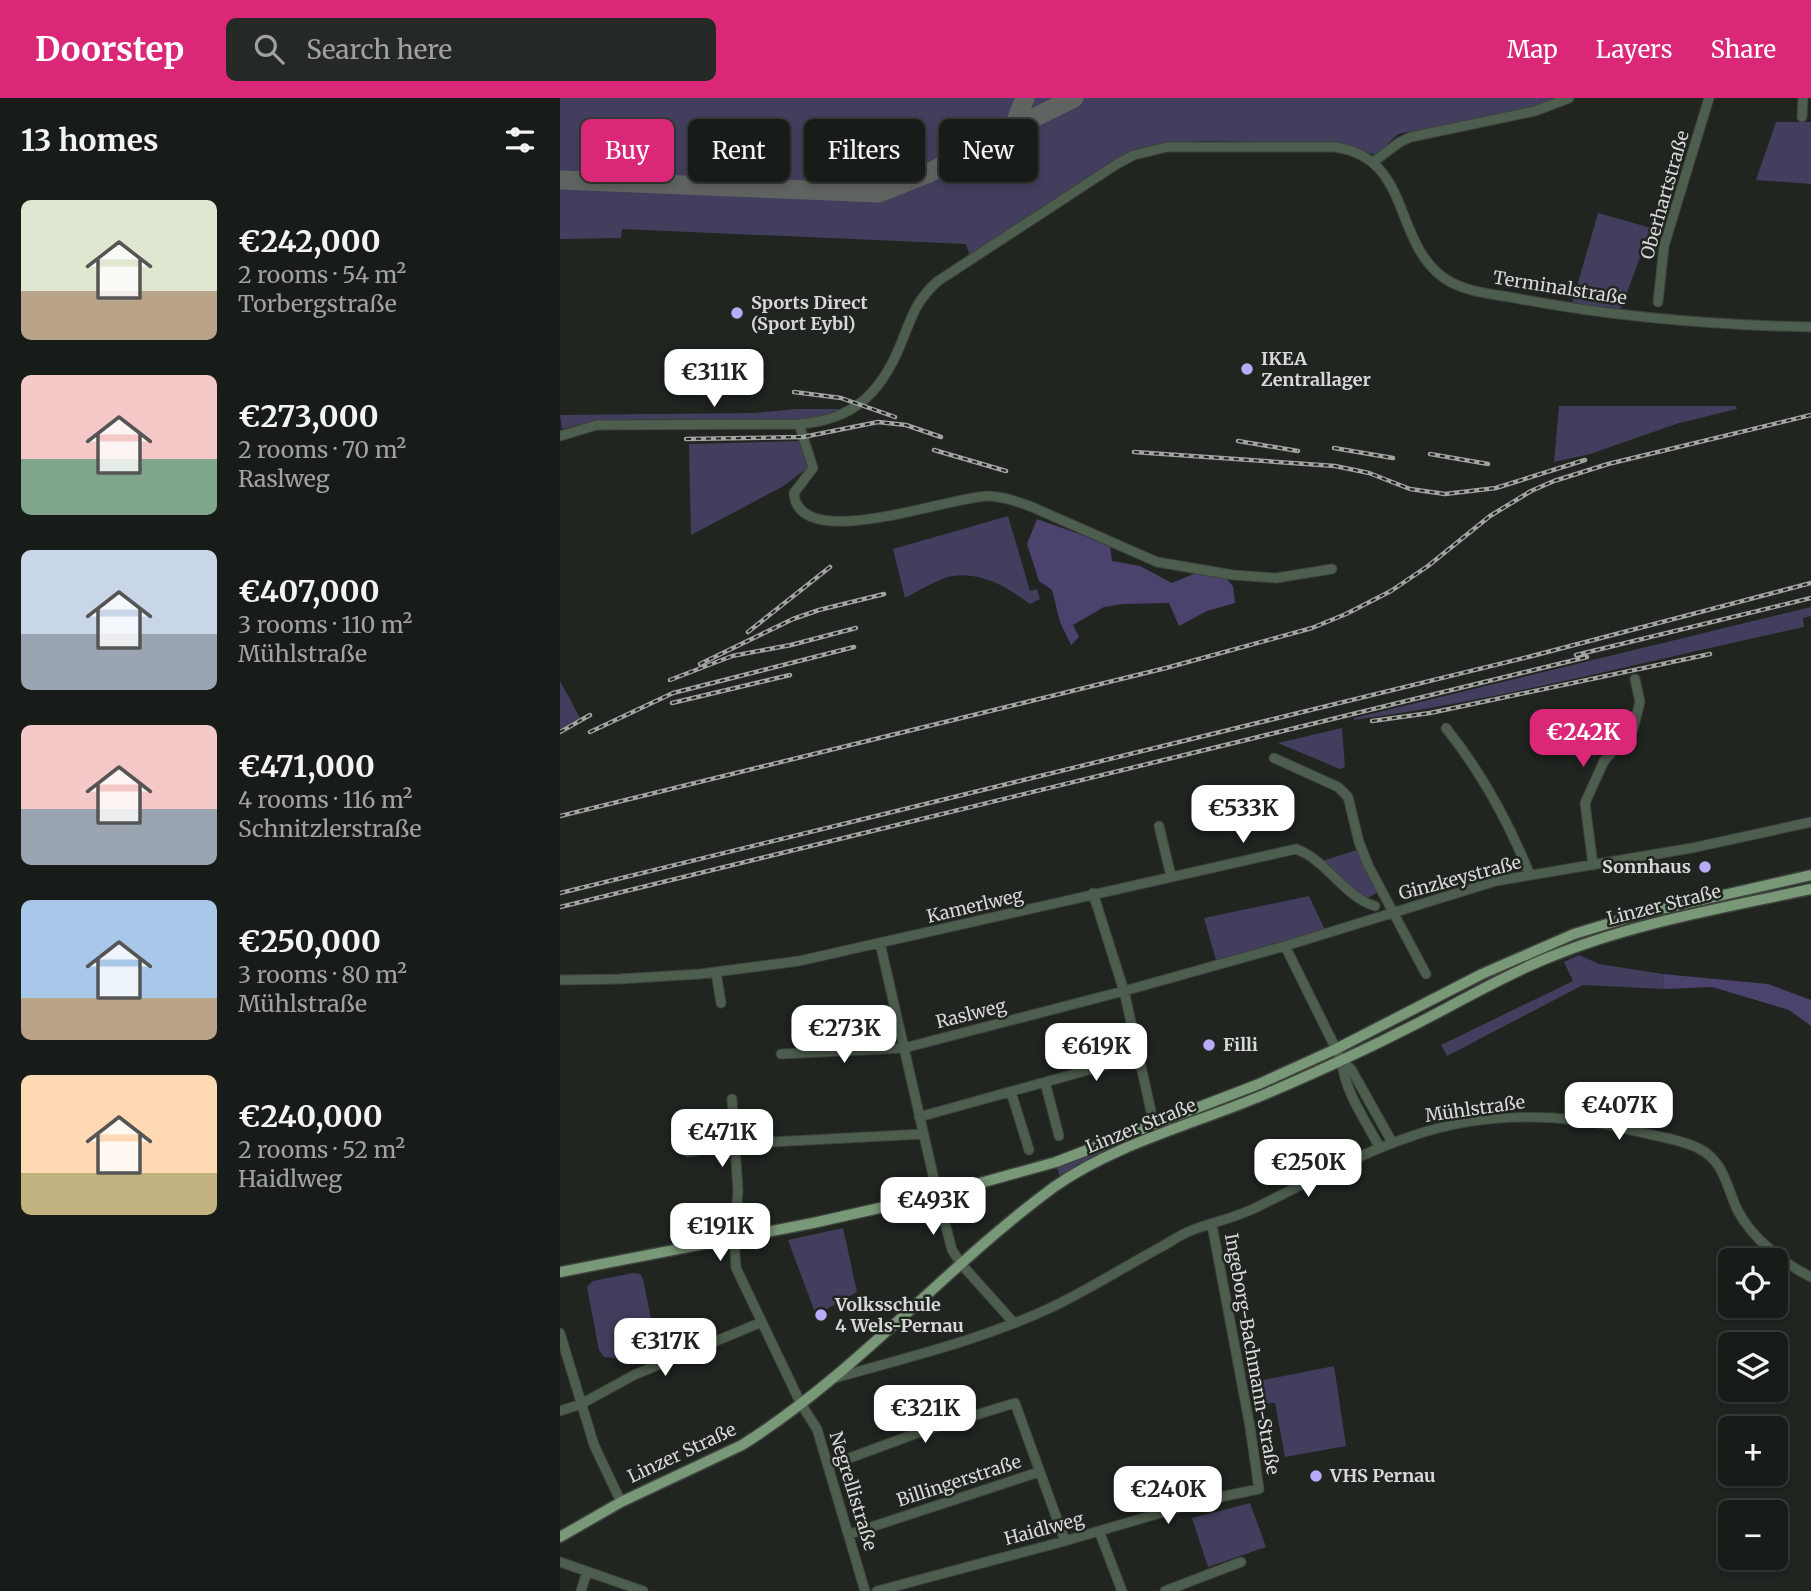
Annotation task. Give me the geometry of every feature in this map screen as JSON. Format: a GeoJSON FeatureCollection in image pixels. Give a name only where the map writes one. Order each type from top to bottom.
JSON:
{"type":"FeatureCollection","features":[{"type":"Feature","properties":{"kind":"main road","name":"Linzer Straße"},"geometry":{"type":"LineString","coordinates":[[560,1272],[937,1195],[1056,1162],[1205,1107],[1336,1049],[1482,974],[1574,934],[1640,914],[1811,875]]}},
{"type":"Feature","properties":{"kind":"main road","name":"Linzer Straße"},"geometry":{"type":"LineString","coordinates":[[560,1537],[621,1502],[742,1445],[801,1404],[1047,1193],[1084,1168],[1342,1061],[1483,989],[1578,946],[1650,925],[1811,889]]}},
{"type":"Feature","properties":{"kind":"street"},"geometry":{"type":"LineString","coordinates":[[560,436],[597,425],[799,424],[840,415],[856,407],[877,388],[894,360],[918,302],[938,281],[1134,155],[1184,146],[1334,147],[1350,150],[1373,162],[1411,137],[1535,111],[1569,98]]}},
{"type":"Feature","properties":{"kind":"street","name":"Oberhartstraße"},"geometry":{"type":"LineString","coordinates":[[1658,302],[1664,246],[1709,98]]}},
{"type":"Feature","properties":{"kind":"street"},"geometry":{"type":"LineString","coordinates":[[1802,117],[1803,98]]}},
{"type":"Feature","properties":{"kind":"street","name":"Terminalstraße"},"geometry":{"type":"LineString","coordinates":[[1373,162],[1387,178],[1425,260],[1446,279],[1460,286],[1541,303],[1635,316],[1728,324],[1811,327]]}},
{"type":"Feature","properties":{"kind":"street"},"geometry":{"type":"LineString","coordinates":[[799,424],[813,468],[794,493],[798,507],[806,514],[848,522],[889,517],[960,499],[989,496],[1011,499],[1032,507],[1157,562],[1233,575],[1276,578],[1332,569]]}},
{"type":"Feature","properties":{"kind":"street"},"geometry":{"type":"LineString","coordinates":[[1593,865],[1585,803],[1604,761],[1633,729],[1640,702],[1635,679]]}},
{"type":"Feature","properties":{"kind":"street"},"geometry":{"type":"LineString","coordinates":[[1446,728],[1470,758],[1520,850],[1530,875]]}},
{"type":"Feature","properties":{"kind":"street"},"geometry":{"type":"LineString","coordinates":[[1274,758],[1338,787],[1348,797],[1366,859],[1426,974]]}},
{"type":"Feature","properties":{"kind":"street","name":"Ginzkeystraße"},"geometry":{"type":"LineString","coordinates":[[1124,991],[1285,946],[1463,890],[1530,875],[1692,848],[1811,822]]}},
{"type":"Feature","properties":{"kind":"street"},"geometry":{"type":"LineString","coordinates":[[1159,826],[1171,876]]}},
{"type":"Feature","properties":{"kind":"street","name":"Kamerlweg"},"geometry":{"type":"LineString","coordinates":[[560,980],[716,972],[799,961],[1296,849],[1305,852],[1363,902],[1375,906]]}},
{"type":"Feature","properties":{"kind":"street"},"geometry":{"type":"LineString","coordinates":[[1093,893],[1124,991],[1151,1111]]}},
{"type":"Feature","properties":{"kind":"street"},"geometry":{"type":"LineString","coordinates":[[880,943],[952,1250],[1014,1323]]}},
{"type":"Feature","properties":{"kind":"street"},"geometry":{"type":"LineString","coordinates":[[1285,946],[1342,1061],[1351,1069],[1392,1142]]}},
{"type":"Feature","properties":{"kind":"street"},"geometry":{"type":"LineString","coordinates":[[716,972],[721,1003]]}},
{"type":"Feature","properties":{"kind":"street","name":"Raslweg"},"geometry":{"type":"LineString","coordinates":[[781,1054],[904,1048],[1124,991]]}},
{"type":"Feature","properties":{"kind":"street"},"geometry":{"type":"LineString","coordinates":[[919,1117],[1139,1056]]}},
{"type":"Feature","properties":{"kind":"street"},"geometry":{"type":"LineString","coordinates":[[1342,1061],[1343,1074],[1380,1148]]}},
{"type":"Feature","properties":{"kind":"street"},"geometry":{"type":"LineString","coordinates":[[1045,1082],[1059,1136]]}},
{"type":"Feature","properties":{"kind":"street"},"geometry":{"type":"LineString","coordinates":[[1012,1091],[1029,1150]]}},
{"type":"Feature","properties":{"kind":"street","name":"Negrellistraße"},"geometry":{"type":"LineString","coordinates":[[732,1099],[738,1191],[734,1238],[736,1268],[801,1404],[817,1429],[866,1591]]}},
{"type":"Feature","properties":{"kind":"street","name":"Mühlstraße"},"geometry":{"type":"LineString","coordinates":[[834,1378],[969,1340],[1014,1323],[1051,1307],[1189,1231],[1253,1210],[1392,1142],[1437,1128],[1461,1124],[1541,1116],[1618,1127],[1698,1148],[1718,1163],[1737,1209],[1757,1237],[1786,1262],[1811,1277]]}},
{"type":"Feature","properties":{"kind":"street"},"geometry":{"type":"LineString","coordinates":[[688,1152],[735,1144],[923,1134]]}},
{"type":"Feature","properties":{"kind":"street","name":"Ingeborg-Bachmann-Straße"},"geometry":{"type":"LineString","coordinates":[[1212,1225],[1259,1489]]}},
{"type":"Feature","properties":{"kind":"street"},"geometry":{"type":"LineString","coordinates":[[560,1410],[581,1404],[634,1375],[762,1322]]}},
{"type":"Feature","properties":{"kind":"street"},"geometry":{"type":"LineString","coordinates":[[560,1333],[594,1445],[621,1502]]}},
{"type":"Feature","properties":{"kind":"street"},"geometry":{"type":"LineString","coordinates":[[828,1466],[920,1432],[1015,1403],[1065,1541]]}},
{"type":"Feature","properties":{"kind":"street","name":"Billingerstraße"},"geometry":{"type":"LineString","coordinates":[[850,1534],[1039,1472]]}},
{"type":"Feature","properties":{"kind":"street","name":"Haidlweg"},"geometry":{"type":"LineString","coordinates":[[877,1591],[1065,1541],[1201,1501],[1259,1489]]}},
{"type":"Feature","properties":{"kind":"street"},"geometry":{"type":"LineString","coordinates":[[1099,1531],[1122,1591]]}},
{"type":"Feature","properties":{"kind":"street"},"geometry":{"type":"LineString","coordinates":[[560,1562],[643,1591]]}},
{"type":"Feature","properties":{"kind":"street"},"geometry":{"type":"LineString","coordinates":[[1165,1591],[1241,1562]]}},
{"type":"Feature","properties":{"kind":"street"},"geometry":{"type":"LineString","coordinates":[[581,1591],[587,1572]]}},
{"type":"Feature","properties":{"kind":"shaded area"},"geometry":{"type":"Polygon","coordinates":[[[560,98],[1563,98],[1527,109],[1398,134],[1377,154],[1338,143],[1161,143],[1128,153],[970,256],[966,244],[622,229],[621,238],[560,239],[560,98]]]}},
{"type":"Feature","properties":{"kind":"shaded area"},"geometry":{"type":"Polygon","coordinates":[[[1776,122],[1811,122],[1811,184],[1756,180],[1776,122]]]}},
{"type":"Feature","properties":{"kind":"shaded area"},"geometry":{"type":"Polygon","coordinates":[[[1598,213],[1651,228],[1620,311],[1572,304],[1598,213]]]}},
{"type":"Feature","properties":{"kind":"shaded area"},"geometry":{"type":"Polygon","coordinates":[[[1559,406],[1736,406],[1737,409],[1679,423],[1590,454],[1554,462],[1559,406]]]}},
{"type":"Feature","properties":{"kind":"shaded area"},"geometry":{"type":"Polygon","coordinates":[[[796,409],[843,409],[810,419],[617,420],[585,423],[562,429],[560,415],[755,413],[796,409]]]}},
{"type":"Feature","properties":{"kind":"shaded area"},"geometry":{"type":"Polygon","coordinates":[[[801,441],[809,467],[782,487],[691,535],[689,444],[801,441]]]}},
{"type":"Feature","properties":{"kind":"shaded area"},"geometry":{"type":"Polygon","coordinates":[[[1008,516],[1030,591],[1037,589],[1040,599],[1030,604],[994,582],[963,575],[940,580],[905,598],[893,549],[1008,516]]]}},
{"type":"Feature","properties":{"kind":"shaded area"},"geometry":{"type":"Polygon","coordinates":[[[1037,519],[1110,545],[1112,561],[1140,566],[1172,583],[1201,571],[1225,577],[1233,586],[1235,603],[1207,611],[1179,626],[1169,603],[1104,607],[1073,625],[1079,637],[1071,645],[1060,622],[1052,590],[1039,581],[1027,544],[1037,519]]]}},
{"type":"Feature","properties":{"kind":"shaded area"},"geometry":{"type":"Polygon","coordinates":[[[1811,607],[1811,616],[1803,618],[1804,627],[1524,690],[1354,720],[1354,718],[1811,607]]]}},
{"type":"Feature","properties":{"kind":"shaded area"},"geometry":{"type":"Polygon","coordinates":[[[560,681],[580,718],[560,729],[560,681]]]}},
{"type":"Feature","properties":{"kind":"shaded area"},"geometry":{"type":"Polygon","coordinates":[[[1342,728],[1345,767],[1340,769],[1278,743],[1342,728]]]}},
{"type":"Feature","properties":{"kind":"shaded area"},"geometry":{"type":"Polygon","coordinates":[[[1357,850],[1378,892],[1364,900],[1322,861],[1357,850]]]}},
{"type":"Feature","properties":{"kind":"shaded area"},"geometry":{"type":"Polygon","coordinates":[[[1309,896],[1325,930],[1216,960],[1204,918],[1309,896]]]}},
{"type":"Feature","properties":{"kind":"shaded area"},"geometry":{"type":"Polygon","coordinates":[[[1579,955],[1599,964],[1663,974],[1664,989],[1583,985],[1447,1056],[1441,1045],[1573,981],[1564,962],[1579,955]]]}},
{"type":"Feature","properties":{"kind":"shaded area"},"geometry":{"type":"Polygon","coordinates":[[[1663,974],[1768,984],[1811,1000],[1811,1026],[1789,1010],[1712,987],[1664,989],[1663,974]]]}},
{"type":"Feature","properties":{"kind":"shaded area"},"geometry":{"type":"Polygon","coordinates":[[[1152,1131],[1153,1133],[1113,1148],[1060,1177],[1057,1167],[1152,1131]]]}},
{"type":"Feature","properties":{"kind":"shaded area"},"geometry":{"type":"Polygon","coordinates":[[[843,1228],[857,1292],[816,1315],[788,1240],[843,1228]]]}},
{"type":"Feature","properties":{"kind":"shaded area"},"geometry":{"type":"Polygon","coordinates":[[[640,1274],[643,1279],[656,1344],[652,1349],[614,1358],[604,1357],[599,1350],[587,1287],[593,1281],[640,1274]]]}},
{"type":"Feature","properties":{"kind":"shaded area"},"geometry":{"type":"Polygon","coordinates":[[[1334,1366],[1346,1446],[1285,1457],[1275,1403],[1257,1404],[1253,1382],[1334,1366]]]}},
{"type":"Feature","properties":{"kind":"shaded area"},"geometry":{"type":"Polygon","coordinates":[[[1250,1503],[1266,1547],[1208,1567],[1192,1518],[1250,1503]]]}},
{"type":"Feature","properties":{"kind":"taxiway"},"geometry":{"type":"LineString","coordinates":[[560,180],[879,193],[927,174],[1013,128],[1025,98]]}},
{"type":"Feature","properties":{"kind":"taxiway"},"geometry":{"type":"LineString","coordinates":[[1031,119],[1074,98]]}},
{"type":"Feature","properties":{"kind":"railway"},"geometry":{"type":"LineString","coordinates":[[794,392],[841,398],[895,417]]}},
{"type":"Feature","properties":{"kind":"railway"},"geometry":{"type":"LineString","coordinates":[[560,816],[1166,668],[1312,628],[1391,591],[1428,566],[1490,516],[1531,491],[1554,481],[1608,464],[1811,415]]}},
{"type":"Feature","properties":{"kind":"railway"},"geometry":{"type":"LineString","coordinates":[[686,439],[803,437],[878,422],[906,425],[941,437]]}},
{"type":"Feature","properties":{"kind":"railway"},"geometry":{"type":"LineString","coordinates":[[1238,441],[1298,451]]}},
{"type":"Feature","properties":{"kind":"railway"},"geometry":{"type":"LineString","coordinates":[[1334,448],[1393,458]]}},
{"type":"Feature","properties":{"kind":"railway"},"geometry":{"type":"LineString","coordinates":[[934,450],[1006,471]]}},
{"type":"Feature","properties":{"kind":"railway"},"geometry":{"type":"LineString","coordinates":[[1134,452],[1335,466],[1369,473],[1410,489],[1445,494],[1496,488],[1585,460]]}},
{"type":"Feature","properties":{"kind":"railway"},"geometry":{"type":"LineString","coordinates":[[1430,454],[1488,464]]}},
{"type":"Feature","properties":{"kind":"railway"},"geometry":{"type":"LineString","coordinates":[[748,632],[830,567]]}},
{"type":"Feature","properties":{"kind":"railway"},"geometry":{"type":"LineString","coordinates":[[560,893],[1532,656],[1811,583]]}},
{"type":"Feature","properties":{"kind":"railway"},"geometry":{"type":"LineString","coordinates":[[700,664],[793,619],[884,594]]}},
{"type":"Feature","properties":{"kind":"railway"},"geometry":{"type":"LineString","coordinates":[[1576,655],[1811,598]]}},
{"type":"Feature","properties":{"kind":"railway"},"geometry":{"type":"LineString","coordinates":[[670,680],[732,656],[791,645],[856,628]]}},
{"type":"Feature","properties":{"kind":"railway"},"geometry":{"type":"LineString","coordinates":[[590,732],[673,693],[854,647]]}},
{"type":"Feature","properties":{"kind":"railway"},"geometry":{"type":"LineString","coordinates":[[1372,721],[1430,713],[1710,654]]}},
{"type":"Feature","properties":{"kind":"railway"},"geometry":{"type":"LineString","coordinates":[[560,907],[1587,657]]}},
{"type":"Feature","properties":{"kind":"railway"},"geometry":{"type":"LineString","coordinates":[[672,703],[790,675]]}},
{"type":"Feature","properties":{"kind":"railway"},"geometry":{"type":"LineString","coordinates":[[560,732],[590,715]]}},
{"type":"Feature","properties":{"kind":"place","name":"Sports Direct (Sport Eybl)"},"geometry":{"type":"Point","coordinates":[737,313]}},
{"type":"Feature","properties":{"kind":"place","name":"IKEA Zentrallager"},"geometry":{"type":"Point","coordinates":[1247,369]}},
{"type":"Feature","properties":{"kind":"place","name":"Sonnhaus"},"geometry":{"type":"Point","coordinates":[1705,867]}},
{"type":"Feature","properties":{"kind":"place","name":"Filli"},"geometry":{"type":"Point","coordinates":[1209,1045]}},
{"type":"Feature","properties":{"kind":"place","name":"Volksschule 4 Wels-Pernau"},"geometry":{"type":"Point","coordinates":[821,1315]}},
{"type":"Feature","properties":{"kind":"place","name":"VHS Pernau"},"geometry":{"type":"Point","coordinates":[1316,1476]}}]}
